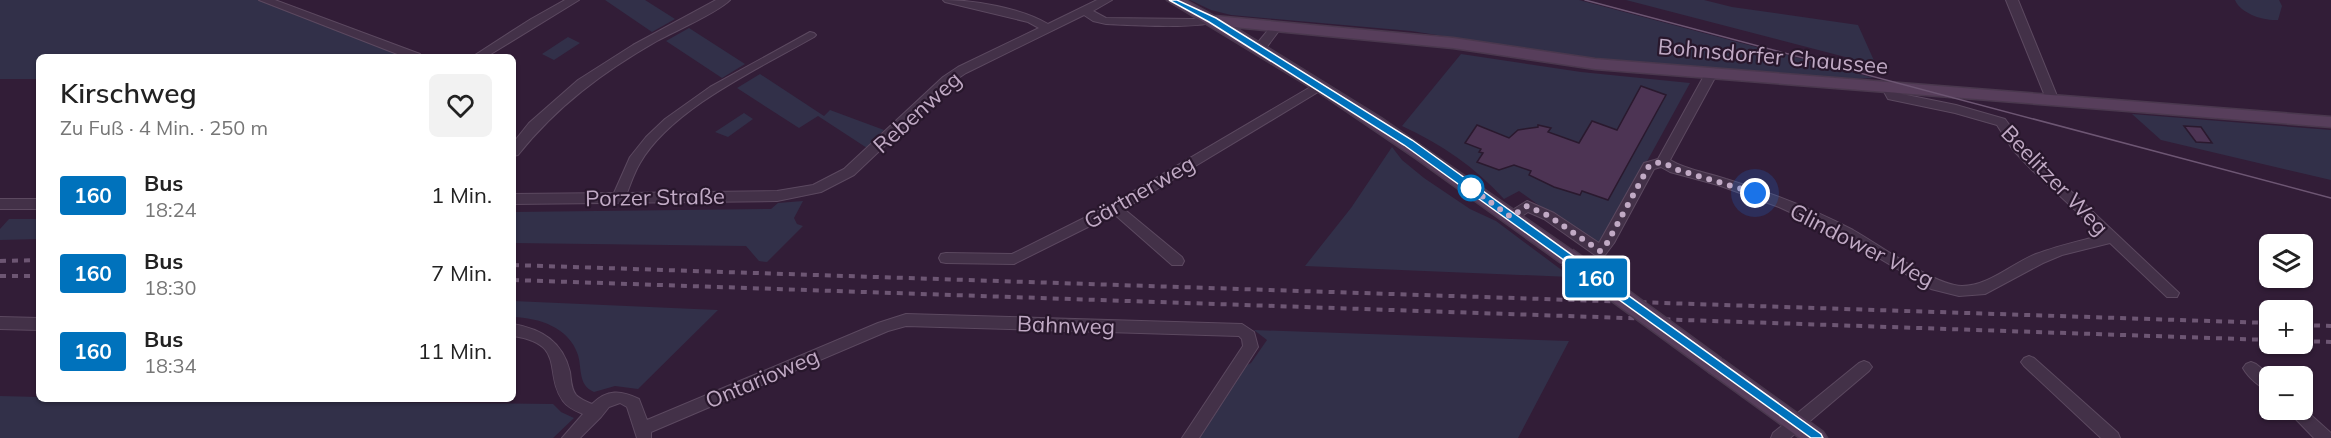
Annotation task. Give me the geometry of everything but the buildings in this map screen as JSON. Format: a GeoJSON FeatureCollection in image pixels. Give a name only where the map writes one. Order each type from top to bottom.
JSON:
{"type":"FeatureCollection","features":[{"type":"Feature","properties":{"kind":"street"},"geometry":{"type":"LineString","coordinates":[[265,0],[408,54]]}},
{"type":"Feature","properties":{"kind":"street"},"geometry":{"type":"LineString","coordinates":[[483,54],[525,26],[573,0]]}},
{"type":"Feature","properties":{"kind":"street"},"geometry":{"type":"LineString","coordinates":[[516,148],[553,107],[603,67],[724,0]]}},
{"type":"Feature","properties":{"kind":"street"},"geometry":{"type":"LineString","coordinates":[[949,0],[1032,19],[1048,28]]}},
{"type":"Feature","properties":{"kind":"street","name":"Rebenweg"},"geometry":{"type":"LineString","coordinates":[[796,193],[816,189],[849,172],[947,80],[962,70],[1106,0]]}},
{"type":"Feature","properties":{"kind":"street"},"geometry":{"type":"LineString","coordinates":[[1174,0],[1212,20],[1408,143],[1816,438]]}},
{"type":"Feature","properties":{"kind":"street"},"geometry":{"type":"LineString","coordinates":[[2012,0],[2053,101]]}},
{"type":"Feature","properties":{"kind":"street"},"geometry":{"type":"LineString","coordinates":[[1084,10],[1097,19],[1106,21],[1195,22],[1212,20]]}},
{"type":"Feature","properties":{"kind":"street","name":"Bohnsdorfer Chaussee"},"geometry":{"type":"LineString","coordinates":[[1212,20],[1453,43],[1595,64],[2331,122]]}},
{"type":"Feature","properties":{"kind":"street"},"geometry":{"type":"LineString","coordinates":[[1258,49],[1277,26]]}},
{"type":"Feature","properties":{"kind":"street"},"geometry":{"type":"LineString","coordinates":[[618,198],[636,160],[669,122],[688,107],[810,35]]}},
{"type":"Feature","properties":{"kind":"street"},"geometry":{"type":"LineString","coordinates":[[1511,217],[1527,206],[1549,216],[1600,251],[1607,243],[1649,166],[1663,162],[1712,74]]}},
{"type":"Feature","properties":{"kind":"street","name":"Gärtnerweg"},"geometry":{"type":"LineString","coordinates":[[946,258],[1014,259],[1115,208],[1319,86]]}},
{"type":"Feature","properties":{"kind":"street","name":"Beelitzer Weg"},"geometry":{"type":"LineString","coordinates":[[1888,88],[1892,96],[1904,100],[1956,109],[2001,122],[2018,147],[2037,167],[2172,293]]}},
{"type":"Feature","properties":{"kind":"street","name":"Glindower Weg"},"geometry":{"type":"LineString","coordinates":[[1663,162],[1675,169],[1755,193],[1810,216],[1878,250],[1936,285],[1959,291],[1980,290],[2038,259],[2059,251],[2111,238]]}},
{"type":"Feature","properties":{"kind":"street","name":"Porzer Straße"},"geometry":{"type":"LineString","coordinates":[[516,199],[777,196],[796,193]]}},
{"type":"Feature","properties":{"kind":"street"},"geometry":{"type":"LineString","coordinates":[[0,204],[36,204]]}},
{"type":"Feature","properties":{"kind":"street"},"geometry":{"type":"LineString","coordinates":[[1115,208],[1177,261]]}},
{"type":"Feature","properties":{"kind":"street","name":"Bahnweg"},"geometry":{"type":"LineString","coordinates":[[883,327],[906,320],[1242,330],[1249,336],[1251,347],[1190,438]]}},
{"type":"Feature","properties":{"kind":"street"},"geometry":{"type":"LineString","coordinates":[[0,323],[36,324]]}},
{"type":"Feature","properties":{"kind":"street","name":"Ontarioweg"},"geometry":{"type":"LineString","coordinates":[[643,434],[883,327]]}},
{"type":"Feature","properties":{"kind":"street"},"geometry":{"type":"LineString","coordinates":[[516,330],[543,339],[556,352],[561,363],[565,390],[570,399],[600,407]]}},
{"type":"Feature","properties":{"kind":"street"},"geometry":{"type":"LineString","coordinates":[[2029,362],[2112,438]]}},
{"type":"Feature","properties":{"kind":"street"},"geometry":{"type":"LineString","coordinates":[[1779,438],[1864,368]]}},
{"type":"Feature","properties":{"kind":"street"},"geometry":{"type":"LineString","coordinates":[[2251,368],[2259,375]]}},
{"type":"Feature","properties":{"kind":"street"},"geometry":{"type":"LineString","coordinates":[[570,438],[600,407],[616,397],[627,398],[634,403],[643,434]]}},
{"type":"Feature","properties":{"kind":"street"},"geometry":{"type":"LineString","coordinates":[[2306,420],[2325,438]]}},
{"type":"Feature","properties":{"kind":"shaded area"},"geometry":{"type":"Polygon","coordinates":[[[0,0],[258,0],[399,54],[36,54],[36,79],[0,79],[0,0]]]}},
{"type":"Feature","properties":{"kind":"shaded area"},"geometry":{"type":"Polygon","coordinates":[[[605,0],[645,0],[675,19],[652,32],[605,0]]]}},
{"type":"Feature","properties":{"kind":"shaded area"},"geometry":{"type":"Polygon","coordinates":[[[1190,0],[1579,0],[1874,78],[1852,79],[1592,59],[1411,31],[1231,15],[1211,10],[1190,0]]]}},
{"type":"Feature","properties":{"kind":"shaded area"},"geometry":{"type":"Polygon","coordinates":[[[1626,0],[1704,0],[1732,7],[1858,25],[1876,65],[1626,0]]]}},
{"type":"Feature","properties":{"kind":"shaded area"},"geometry":{"type":"Polygon","coordinates":[[[2235,0],[2279,0],[2282,6],[2278,20],[2254,16],[2242,9],[2235,0]]]}},
{"type":"Feature","properties":{"kind":"shaded area"},"geometry":{"type":"Polygon","coordinates":[[[689,28],[745,64],[722,78],[666,41],[689,28]]]}},
{"type":"Feature","properties":{"kind":"shaded area"},"geometry":{"type":"Polygon","coordinates":[[[568,37],[580,43],[554,60],[542,54],[568,37]]]}},
{"type":"Feature","properties":{"kind":"shaded area"},"geometry":{"type":"Polygon","coordinates":[[[1461,54],[1581,72],[1690,83],[1605,238],[1598,243],[1583,237],[1519,191],[1504,199],[1457,157],[1402,126],[1461,54]]]}},
{"type":"Feature","properties":{"kind":"shaded area"},"geometry":{"type":"Polygon","coordinates":[[[760,74],[824,116],[830,110],[884,130],[867,148],[818,116],[799,128],[737,88],[760,74]]]}},
{"type":"Feature","properties":{"kind":"shaded area"},"geometry":{"type":"Polygon","coordinates":[[[744,113],[753,119],[728,137],[715,132],[744,113]]]}},
{"type":"Feature","properties":{"kind":"shaded area"},"geometry":{"type":"Polygon","coordinates":[[[2132,114],[2331,130],[2331,180],[2161,140],[2132,114]]]}},
{"type":"Feature","properties":{"kind":"shaded area"},"geometry":{"type":"Polygon","coordinates":[[[1392,147],[1402,160],[1424,178],[1470,209],[1496,221],[1571,277],[1305,266],[1351,208],[1392,147]]]}},
{"type":"Feature","properties":{"kind":"shaded area"},"geometry":{"type":"Polygon","coordinates":[[[803,201],[794,218],[797,224],[803,226],[767,262],[759,261],[746,246],[516,243],[516,212],[771,209],[778,203],[803,201]]]}},
{"type":"Feature","properties":{"kind":"shaded area"},"geometry":{"type":"Polygon","coordinates":[[[9,219],[36,219],[36,239],[0,240],[0,229],[9,219]]]}},
{"type":"Feature","properties":{"kind":"shaded area"},"geometry":{"type":"Polygon","coordinates":[[[516,301],[718,310],[638,389],[615,386],[594,392],[583,381],[578,355],[568,337],[552,326],[533,319],[516,317],[516,301]]]}},
{"type":"Feature","properties":{"kind":"shaded area"},"geometry":{"type":"Polygon","coordinates":[[[1254,330],[1569,341],[1518,438],[1195,438],[1245,366],[1251,363],[1267,340],[1254,330]]]}},
{"type":"Feature","properties":{"kind":"shaded area"},"geometry":{"type":"Polygon","coordinates":[[[0,396],[36,397],[36,402],[553,404],[561,412],[574,418],[553,438],[0,438],[0,396]]]}},
{"type":"Feature","properties":{"kind":"tram line"},"geometry":{"type":"LineString","coordinates":[[1585,0],[2331,198]]}},
{"type":"Feature","properties":{"kind":"railway"},"geometry":{"type":"LineString","coordinates":[[0,261],[36,260]]}},
{"type":"Feature","properties":{"kind":"railway"},"geometry":{"type":"LineString","coordinates":[[516,265],[2259,323]]}},
{"type":"Feature","properties":{"kind":"railway"},"geometry":{"type":"LineString","coordinates":[[0,276],[36,276]]}},
{"type":"Feature","properties":{"kind":"railway"},"geometry":{"type":"LineString","coordinates":[[516,280],[2259,340]]}},
{"type":"Feature","properties":{"kind":"railway"},"geometry":{"type":"LineString","coordinates":[[2313,325],[2331,326]]}},
{"type":"Feature","properties":{"kind":"railway"},"geometry":{"type":"LineString","coordinates":[[2313,341],[2331,342]]}},
{"type":"Feature","properties":{"kind":"bus line","name":"160"},"geometry":{"type":"LineString","coordinates":[[1174,0],[1212,20],[1408,143],[1816,438]]}},
{"type":"Feature","properties":{"kind":"route"},"geometry":{"type":"LineString","coordinates":[[1471,188],[1468,186],[1511,217],[1527,206],[1549,216],[1600,251],[1604,249],[1649,166],[1655,162],[1663,162],[1675,169],[1755,193]]}}]}
